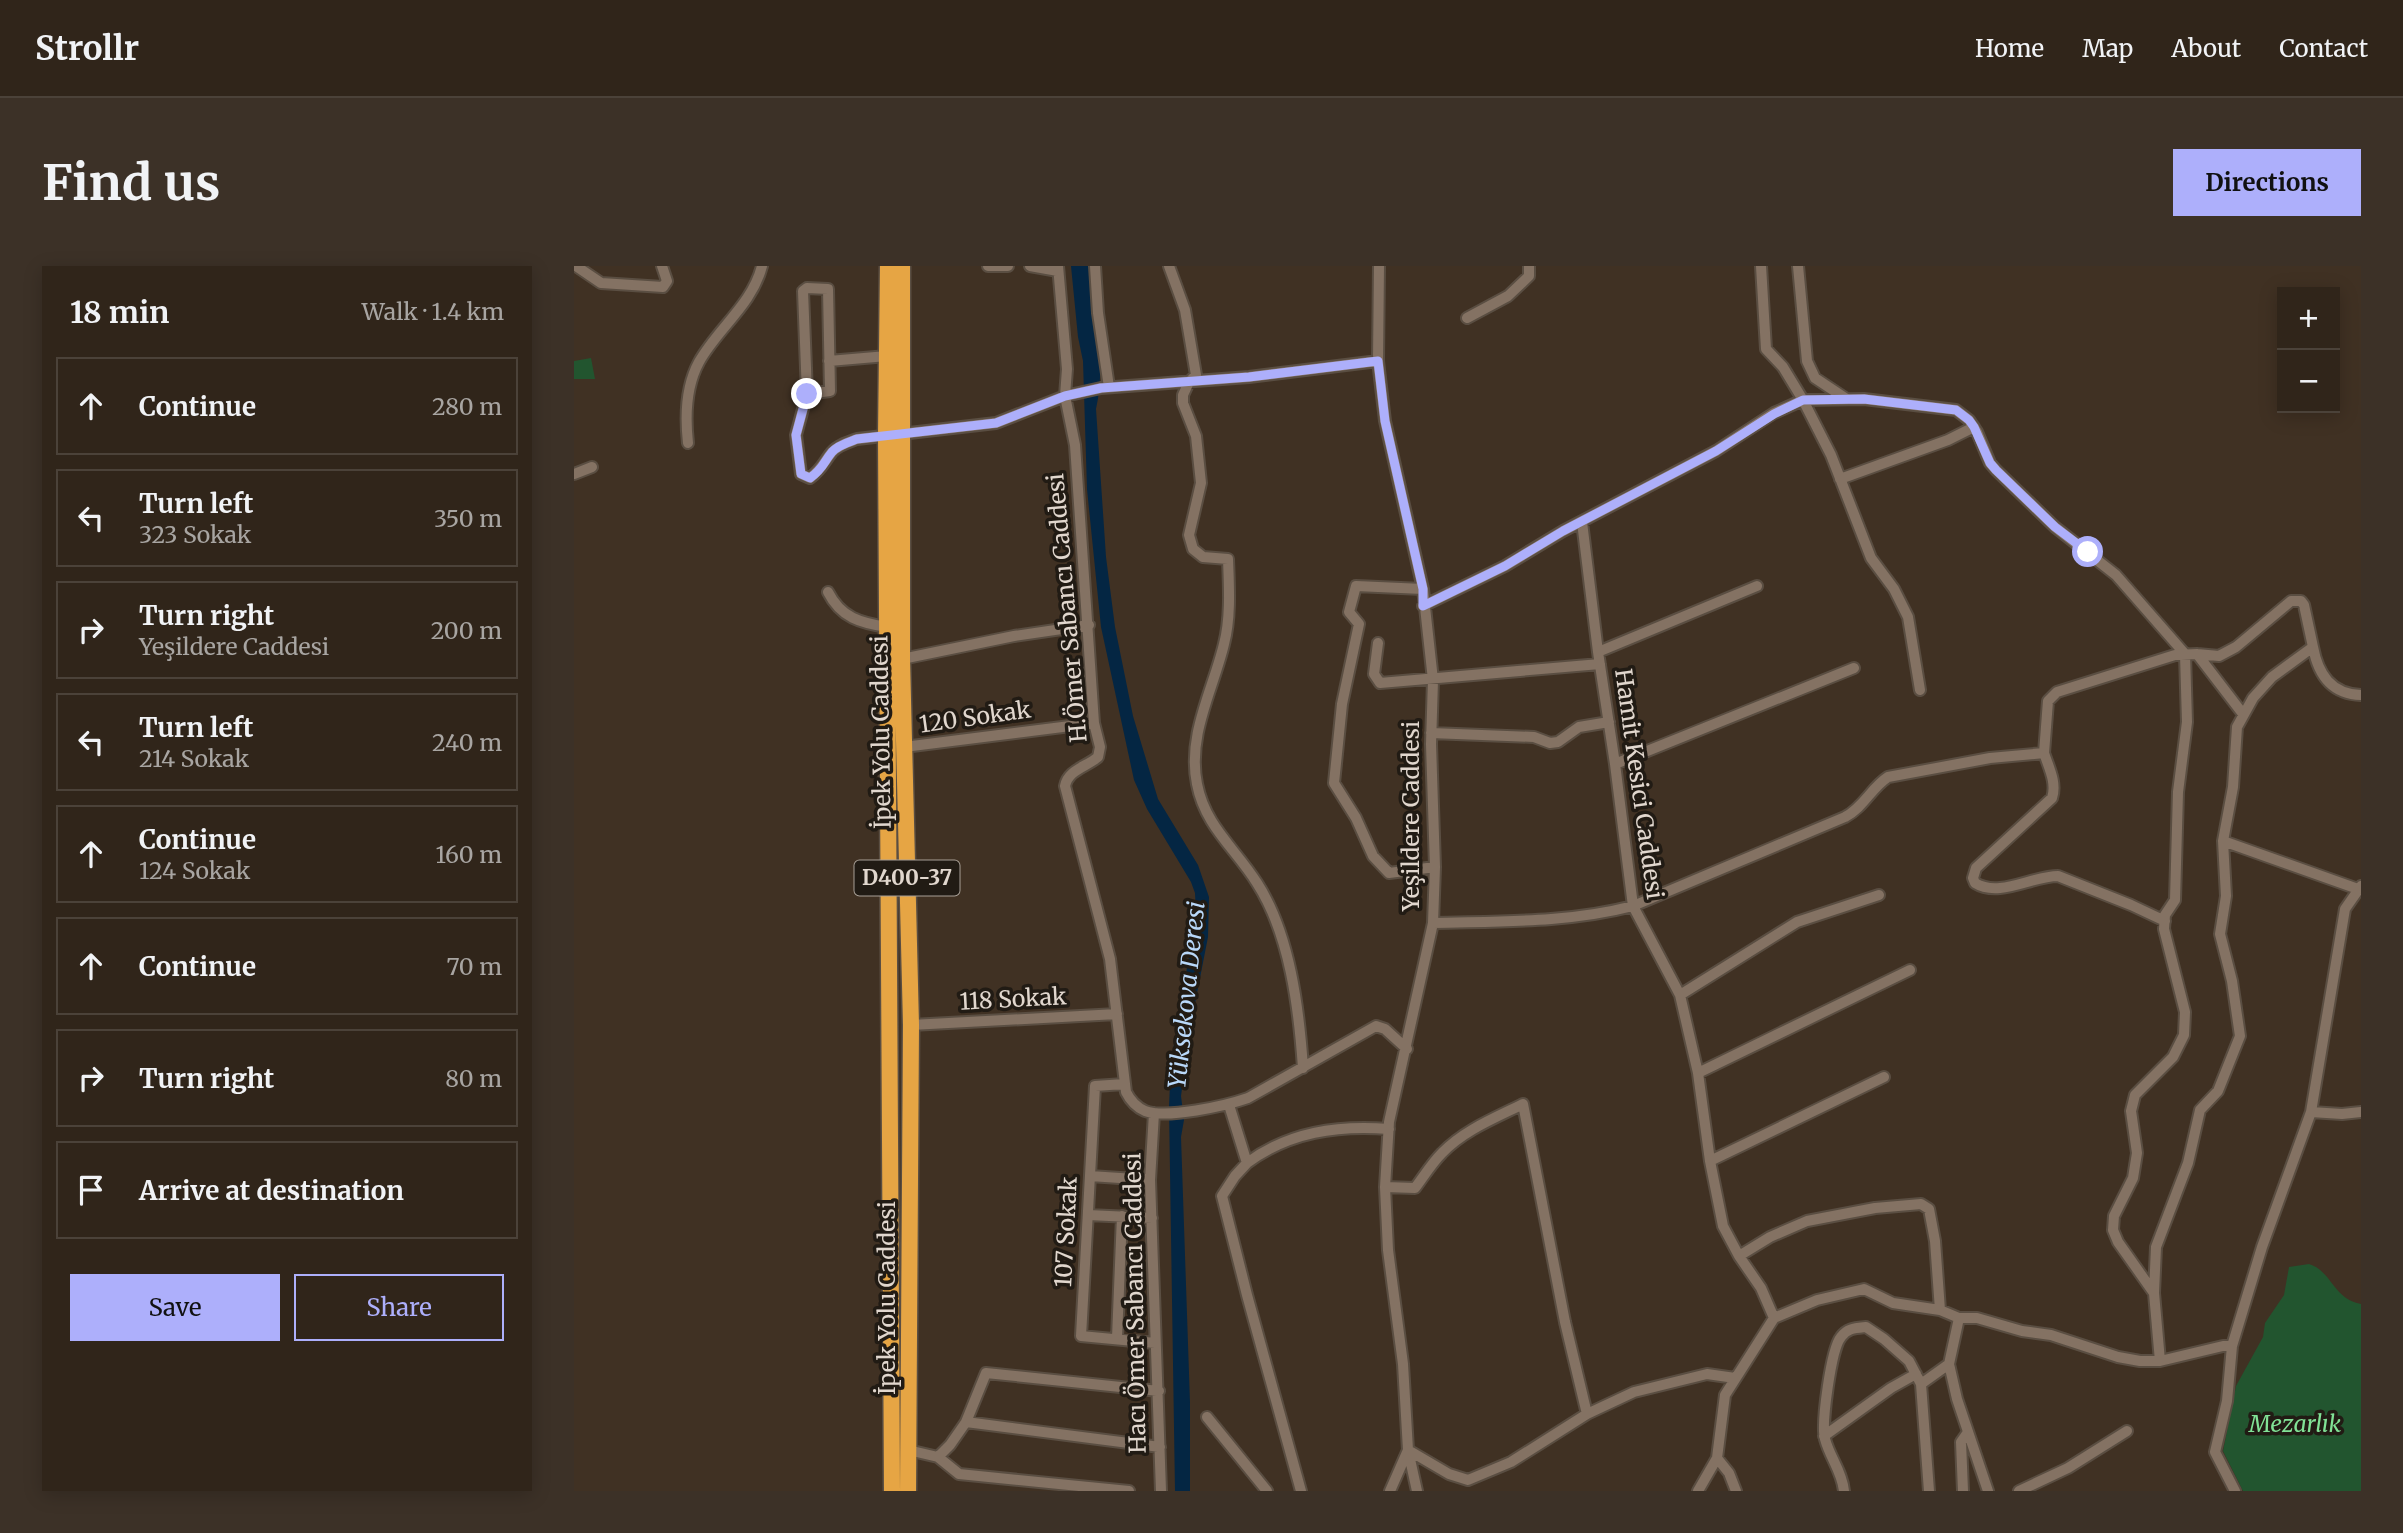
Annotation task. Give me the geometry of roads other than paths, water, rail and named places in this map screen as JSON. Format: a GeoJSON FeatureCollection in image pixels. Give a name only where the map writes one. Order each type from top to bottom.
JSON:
{"type":"FeatureCollection","features":[{"type":"Feature","properties":{"kind":"highway","name":"İpek Yolu Caddesi"},"geometry":{"type":"LineString","coordinates":[[888,266],[887,356],[894,435],[911,1026],[908,1491]]}},
{"type":"Feature","properties":{"kind":"highway","name":"İpek Yolu Caddesi"},"geometry":{"type":"LineString","coordinates":[[892,1491],[887,627],[902,266]]}},
{"type":"Feature","properties":{"kind":"street"},"geometry":{"type":"LineString","coordinates":[[576,266],[601,283],[663,287],[667,281],[662,266]]}},
{"type":"Feature","properties":{"kind":"street"},"geometry":{"type":"LineString","coordinates":[[688,443],[688,398],[693,375],[707,351],[748,298],[762,266]]}},
{"type":"Feature","properties":{"kind":"street"},"geometry":{"type":"LineString","coordinates":[[988,266],[1008,266]]}},
{"type":"Feature","properties":{"kind":"street"},"geometry":{"type":"LineString","coordinates":[[1030,266],[1058,268]]}},
{"type":"Feature","properties":{"kind":"street"},"geometry":{"type":"LineString","coordinates":[[1095,266],[1105,387]]}},
{"type":"Feature","properties":{"kind":"street"},"geometry":{"type":"LineString","coordinates":[[1169,266],[1185,310],[1196,375],[1189,382],[1182,403],[1196,436],[1201,483],[1189,535],[1193,549],[1203,557],[1228,559],[1229,577],[1225,643],[1195,743],[1197,785],[1208,818],[1258,884],[1280,929],[1300,1024],[1303,1068]]}},
{"type":"Feature","properties":{"kind":"street","name":"Yeşildere Caddesi"},"geometry":{"type":"LineString","coordinates":[[1379,266],[1378,361],[1385,421],[1423,589],[1433,680],[1433,923],[1389,1129],[1385,1187],[1388,1250],[1403,1364],[1408,1450],[1417,1491]]}},
{"type":"Feature","properties":{"kind":"street"},"geometry":{"type":"LineString","coordinates":[[1467,318],[1508,296],[1529,276],[1529,266]]}},
{"type":"Feature","properties":{"kind":"street"},"geometry":{"type":"LineString","coordinates":[[1761,266],[1766,349],[1783,367],[1803,400],[1831,455],[1871,558],[1894,589],[1908,617],[1920,690]]}},
{"type":"Feature","properties":{"kind":"street"},"geometry":{"type":"LineString","coordinates":[[1798,266],[1807,362],[1815,378],[1845,398]]}},
{"type":"Feature","properties":{"kind":"street","name":"H.Ömer Sabancı Caddesi"},"geometry":{"type":"LineString","coordinates":[[1058,268],[1067,369],[1065,396],[1075,445],[1094,723],[1100,747],[1098,757],[1072,773],[1065,786],[1110,959],[1124,1084]]}},
{"type":"Feature","properties":{"kind":"street"},"geometry":{"type":"LineString","coordinates":[[807,394],[830,391],[828,289],[807,288],[803,291],[807,394],[796,435],[801,474],[810,478],[826,464],[831,453],[857,439],[996,423],[1065,396],[1105,387],[1249,377],[1378,361]]}},
{"type":"Feature","properties":{"kind":"street"},"geometry":{"type":"LineString","coordinates":[[829,361],[887,356]]}},
{"type":"Feature","properties":{"kind":"street"},"geometry":{"type":"LineString","coordinates":[[1423,606],[1505,566],[1563,531],[1716,451],[1774,414],[1803,400],[1845,398],[1927,405],[1956,410],[1969,420],[1996,470],[2055,527],[2116,575],[2243,714]]}},
{"type":"Feature","properties":{"kind":"street"},"geometry":{"type":"LineString","coordinates":[[1840,479],[1948,440],[1974,427]]}},
{"type":"Feature","properties":{"kind":"street"},"geometry":{"type":"LineString","coordinates":[[574,474],[592,467]]}},
{"type":"Feature","properties":{"kind":"street","name":"Hamit Kesici Caddesi"},"geometry":{"type":"LineString","coordinates":[[1582,522],[1633,906],[1680,995],[1698,1073],[1710,1161],[1723,1226],[1761,1288],[1774,1318]]}},
{"type":"Feature","properties":{"kind":"street"},"geometry":{"type":"LineString","coordinates":[[1423,589],[1356,586],[1349,611],[1359,624],[1342,704],[1334,783],[1356,818],[1373,856],[1389,873],[1435,867]]}},
{"type":"Feature","properties":{"kind":"street"},"geometry":{"type":"LineString","coordinates":[[1598,652],[1758,586]]}},
{"type":"Feature","properties":{"kind":"street"},"geometry":{"type":"LineString","coordinates":[[828,592],[842,610],[861,624],[887,627]]}},
{"type":"Feature","properties":{"kind":"street"},"geometry":{"type":"LineString","coordinates":[[2165,921],[2058,877],[2049,876],[1989,888],[1975,883],[1973,878],[1976,869],[2052,798],[2054,783],[2044,753],[2048,701],[2053,694],[2087,681],[2191,654],[2219,656],[2284,605],[2296,600],[2304,605],[2316,667],[2327,682],[2340,691],[2361,695]]}},
{"type":"Feature","properties":{"kind":"street"},"geometry":{"type":"LineString","coordinates":[[902,659],[1014,636],[1089,625]]}},
{"type":"Feature","properties":{"kind":"street"},"geometry":{"type":"LineString","coordinates":[[1378,643],[1374,674],[1380,683],[1600,664]]}},
{"type":"Feature","properties":{"kind":"street"},"geometry":{"type":"LineString","coordinates":[[2160,1361],[2154,1293],[2156,1247],[2188,1163],[2200,1110],[2218,1091],[2240,1036],[2232,981],[2220,934],[2226,896],[2223,841],[2233,787],[2237,727],[2253,698],[2272,677],[2313,647]]}},
{"type":"Feature","properties":{"kind":"street"},"geometry":{"type":"LineString","coordinates":[[2154,1293],[2122,1249],[2113,1230],[2115,1216],[2133,1178],[2137,1153],[2132,1111],[2135,1096],[2173,1057],[2184,1035],[2185,1012],[2164,929],[2165,915],[2175,900],[2178,792],[2187,722],[2191,654]]}},
{"type":"Feature","properties":{"kind":"street"},"geometry":{"type":"LineString","coordinates":[[1615,764],[1854,667]]}},
{"type":"Feature","properties":{"kind":"street"},"geometry":{"type":"LineString","coordinates":[[1432,733],[1534,737],[1550,743],[1558,742],[1579,727],[1609,722]]}},
{"type":"Feature","properties":{"kind":"street","name":"120 Sokak"},"geometry":{"type":"LineString","coordinates":[[904,747],[1094,723]]}},
{"type":"Feature","properties":{"kind":"street"},"geometry":{"type":"LineString","coordinates":[[1433,923],[1549,920],[1608,913],[1633,906],[1845,817],[1861,807],[1888,777],[1990,758],[2044,753]]}},
{"type":"Feature","properties":{"kind":"street"},"geometry":{"type":"LineString","coordinates":[[2223,841],[2359,887],[2345,909],[2311,1112],[2262,1247],[2232,1346],[2228,1401],[2216,1452],[2235,1491]]}},
{"type":"Feature","properties":{"kind":"street"},"geometry":{"type":"LineString","coordinates":[[1680,995],[1797,922],[1879,895]]}},
{"type":"Feature","properties":{"kind":"street"},"geometry":{"type":"LineString","coordinates":[[1698,1073],[1910,970]]}},
{"type":"Feature","properties":{"kind":"street","name":"118 Sokak"},"geometry":{"type":"LineString","coordinates":[[911,1026],[1117,1014]]}},
{"type":"Feature","properties":{"kind":"street"},"geometry":{"type":"LineString","coordinates":[[1124,1084],[1130,1099],[1142,1110],[1158,1113],[1191,1111],[1229,1105],[1258,1093],[1376,1026],[1385,1029],[1407,1049]]}},
{"type":"Feature","properties":{"kind":"street"},"geometry":{"type":"LineString","coordinates":[[1710,1161],[1884,1077]]}},
{"type":"Feature","properties":{"kind":"street","name":"107 Sokak"},"geometry":{"type":"LineString","coordinates":[[1124,1084],[1095,1086],[1081,1336],[1156,1343]]}},
{"type":"Feature","properties":{"kind":"street"},"geometry":{"type":"LineString","coordinates":[[1385,1187],[1415,1188],[1452,1144],[1477,1127],[1523,1104],[1565,1322],[1587,1414]]}},
{"type":"Feature","properties":{"kind":"street"},"geometry":{"type":"LineString","coordinates":[[1229,1105],[1247,1163]]}},
{"type":"Feature","properties":{"kind":"street"},"geometry":{"type":"LineString","coordinates":[[2311,1112],[2361,1112]]}},
{"type":"Feature","properties":{"kind":"street","name":"Hacı Ömer Sabancı Caddesi"},"geometry":{"type":"LineString","coordinates":[[1158,1113],[1150,1180],[1161,1491]]}},
{"type":"Feature","properties":{"kind":"street"},"geometry":{"type":"LineString","coordinates":[[1301,1491],[1222,1196],[1234,1176],[1247,1163],[1267,1149],[1289,1139],[1350,1128],[1389,1129]]}},
{"type":"Feature","properties":{"kind":"street"},"geometry":{"type":"LineString","coordinates":[[1090,1176],[1150,1180]]}},
{"type":"Feature","properties":{"kind":"street"},"geometry":{"type":"LineString","coordinates":[[1739,1256],[1770,1237],[1807,1221],[1875,1208],[1920,1204],[1929,1209],[1936,1241],[1940,1310]]}},
{"type":"Feature","properties":{"kind":"street"},"geometry":{"type":"LineString","coordinates":[[1088,1215],[1152,1218]]}},
{"type":"Feature","properties":{"kind":"street"},"geometry":{"type":"LineString","coordinates":[[1118,1338],[1122,1216]]}},
{"type":"Feature","properties":{"kind":"street"},"geometry":{"type":"LineString","coordinates":[[1698,1491],[1717,1458],[1725,1395],[1735,1378],[1774,1318],[1816,1300],[1864,1289],[1893,1303],[1940,1310],[1959,1318],[1977,1318],[2022,1331],[2051,1335],[2118,1357],[2160,1361],[2232,1346]]}},
{"type":"Feature","properties":{"kind":"street"},"geometry":{"type":"LineString","coordinates":[[1959,1318],[1949,1364],[1988,1491]]}},
{"type":"Feature","properties":{"kind":"street"},"geometry":{"type":"LineString","coordinates":[[1844,1491],[1842,1476],[1825,1436],[1825,1399],[1840,1338],[1850,1329],[1866,1327],[1909,1361],[1918,1379],[1928,1491]]}},
{"type":"Feature","properties":{"kind":"street"},"geometry":{"type":"LineString","coordinates":[[1825,1436],[1891,1388],[1949,1364]]}},
{"type":"Feature","properties":{"kind":"street"},"geometry":{"type":"LineString","coordinates":[[938,1457],[966,1422],[986,1373],[1159,1391]]}},
{"type":"Feature","properties":{"kind":"street"},"geometry":{"type":"LineString","coordinates":[[1390,1491],[1408,1450],[1449,1474],[1468,1480],[1511,1462],[1587,1414],[1634,1392],[1707,1374],[1735,1378]]}},
{"type":"Feature","properties":{"kind":"street"},"geometry":{"type":"LineString","coordinates":[[1207,1417],[1267,1491]]}},
{"type":"Feature","properties":{"kind":"street"},"geometry":{"type":"LineString","coordinates":[[966,1422],[1160,1447]]}},
{"type":"Feature","properties":{"kind":"street"},"geometry":{"type":"LineString","coordinates":[[2019,1491],[2068,1468],[2127,1431]]}},
{"type":"Feature","properties":{"kind":"street"},"geometry":{"type":"LineString","coordinates":[[1963,1491],[1961,1442],[1968,1432]]}},
{"type":"Feature","properties":{"kind":"street"},"geometry":{"type":"LineString","coordinates":[[908,1450],[938,1457],[959,1474],[1129,1491]]}},
{"type":"Feature","properties":{"kind":"street"},"geometry":{"type":"LineString","coordinates":[[1717,1458],[1729,1473],[1736,1491]]}},
{"type":"Feature","properties":{"kind":"water","name":"Yüksekova Deresi"},"geometry":{"type":"Polygon","coordinates":[[[1071,266],[1092,266],[1100,356],[1096,409],[1106,557],[1115,627],[1133,716],[1158,799],[1198,865],[1209,897],[1208,937],[1190,1029],[1181,1096],[1184,1120],[1181,1137],[1190,1403],[1190,1491],[1175,1491],[1169,1107],[1171,1062],[1196,915],[1195,893],[1147,809],[1134,780],[1101,627],[1087,489],[1083,361],[1071,266]]]}},
{"type":"Feature","properties":{"kind":"park label","name":"Mezarlık"},"geometry":{"type":"Point","coordinates":[2295,1424]}}]}
